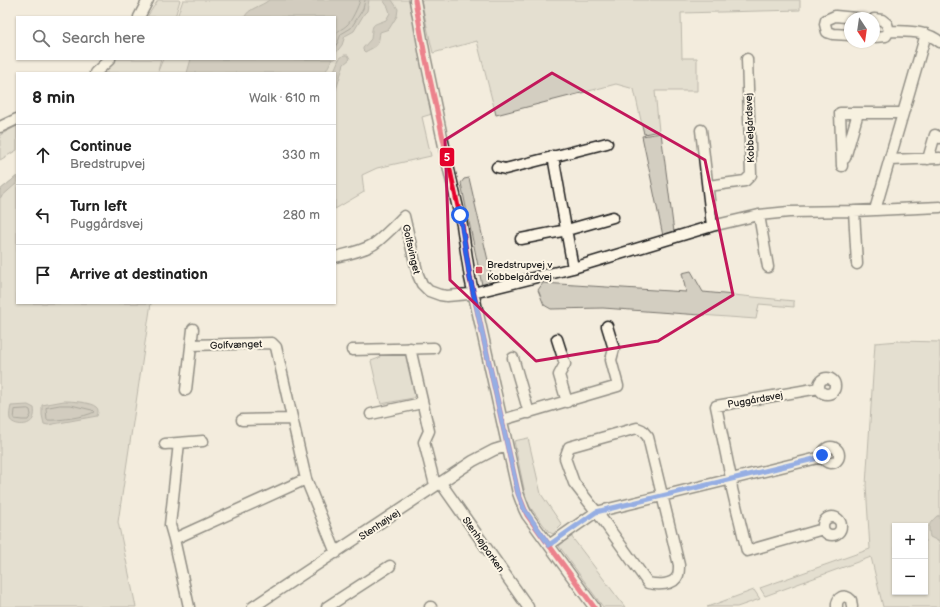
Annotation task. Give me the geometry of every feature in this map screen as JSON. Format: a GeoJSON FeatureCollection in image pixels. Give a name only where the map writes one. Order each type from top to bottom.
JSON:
{"type":"FeatureCollection","features":[{"type":"Feature","properties":{"kind":"street"},"geometry":{"type":"LineString","coordinates":[[140,16],[148,0]]}},
{"type":"Feature","properties":{"kind":"street"},"geometry":{"type":"LineString","coordinates":[[415,0],[424,56],[462,225],[474,293],[518,493],[524,509],[594,607]]}},
{"type":"Feature","properties":{"kind":"street"},"geometry":{"type":"LineString","coordinates":[[844,17],[834,16],[826,20],[825,24],[827,32],[844,35]]}},
{"type":"Feature","properties":{"kind":"street"},"geometry":{"type":"LineString","coordinates":[[880,20],[888,24],[889,32]]}},
{"type":"Feature","properties":{"kind":"street"},"geometry":{"type":"LineString","coordinates":[[880,36],[886,36],[889,32],[915,32],[926,34],[940,42]]}},
{"type":"Feature","properties":{"kind":"street"},"geometry":{"type":"LineString","coordinates":[[875,210],[926,34]]}},
{"type":"Feature","properties":{"kind":"street","name":"Kobbelgårdsvej"},"geometry":{"type":"LineString","coordinates":[[708,186],[745,181],[751,175],[747,59]]}},
{"type":"Feature","properties":{"kind":"street"},"geometry":{"type":"LineString","coordinates":[[95,72],[108,60]]}},
{"type":"Feature","properties":{"kind":"street"},"geometry":{"type":"LineString","coordinates":[[858,113],[842,166],[840,113],[858,113],[904,114]]}},
{"type":"Feature","properties":{"kind":"street"},"geometry":{"type":"LineString","coordinates":[[0,127],[16,119]]}},
{"type":"Feature","properties":{"kind":"street"},"geometry":{"type":"LineString","coordinates":[[701,130],[712,226]]}},
{"type":"Feature","properties":{"kind":"street"},"geometry":{"type":"LineString","coordinates":[[928,159],[935,135],[940,138]]}},
{"type":"Feature","properties":{"kind":"street"},"geometry":{"type":"LineString","coordinates":[[496,167],[505,169],[607,143]]}},
{"type":"Feature","properties":{"kind":"street"},"geometry":{"type":"LineString","coordinates":[[553,156],[573,268]]}},
{"type":"Feature","properties":{"kind":"street"},"geometry":{"type":"LineString","coordinates":[[890,160],[940,158]]}},
{"type":"Feature","properties":{"kind":"street"},"geometry":{"type":"LineString","coordinates":[[474,293],[573,268],[712,226],[759,215],[789,212],[940,207]]}},
{"type":"Feature","properties":{"kind":"street"},"geometry":{"type":"LineString","coordinates":[[854,211],[857,264]]}},
{"type":"Feature","properties":{"kind":"street"},"geometry":{"type":"LineString","coordinates":[[759,215],[768,267]]}},
{"type":"Feature","properties":{"kind":"street","name":"Golfsvinget"},"geometry":{"type":"LineString","coordinates":[[336,257],[360,250],[374,244],[404,216],[418,275],[422,284],[429,291],[440,295],[462,295],[474,293]]}},
{"type":"Feature","properties":{"kind":"street"},"geometry":{"type":"LineString","coordinates":[[521,239],[567,230],[613,217]]}},
{"type":"Feature","properties":{"kind":"street"},"geometry":{"type":"LineString","coordinates":[[502,420],[618,386],[611,360],[614,349],[607,326]]}},
{"type":"Feature","properties":{"kind":"street"},"geometry":{"type":"LineString","coordinates":[[186,390],[193,330]]}},
{"type":"Feature","properties":{"kind":"street"},"geometry":{"type":"LineString","coordinates":[[557,339],[564,364],[559,375],[566,402]]}},
{"type":"Feature","properties":{"kind":"street","name":"Golfvænget"},"geometry":{"type":"LineString","coordinates":[[192,345],[272,343],[276,347],[306,479],[336,553]]}},
{"type":"Feature","properties":{"kind":"street"},"geometry":{"type":"LineString","coordinates":[[410,348],[429,431],[424,442],[438,484]]}},
{"type":"Feature","properties":{"kind":"street"},"geometry":{"type":"LineString","coordinates":[[352,350],[434,348]]}},
{"type":"Feature","properties":{"kind":"street"},"geometry":{"type":"LineString","coordinates":[[513,358],[529,413]]}},
{"type":"Feature","properties":{"kind":"street","name":"Puggårdsvej"},"geometry":{"type":"LineString","coordinates":[[819,388],[716,406],[732,489],[748,551],[823,529]]}},
{"type":"Feature","properties":{"kind":"street"},"geometry":{"type":"LineString","coordinates":[[370,414],[422,403]]}},
{"type":"Feature","properties":{"kind":"street"},"geometry":{"type":"LineString","coordinates":[[242,420],[292,419]]}},
{"type":"Feature","properties":{"kind":"street"},"geometry":{"type":"LineString","coordinates":[[637,428],[642,430],[648,437],[679,565],[679,574],[676,578],[668,583],[656,585],[648,583],[596,512],[574,483],[570,475],[565,458],[569,447],[637,428]]}},
{"type":"Feature","properties":{"kind":"street"},"geometry":{"type":"LineString","coordinates":[[166,444],[203,441]]}},
{"type":"Feature","properties":{"kind":"street"},"geometry":{"type":"LineString","coordinates":[[179,443],[170,526],[189,607]]}},
{"type":"Feature","properties":{"kind":"street","name":"Stenhøjvej"},"geometry":{"type":"LineString","coordinates":[[255,606],[486,453],[507,446]]}},
{"type":"Feature","properties":{"kind":"street"},"geometry":{"type":"LineString","coordinates":[[549,545],[596,512],[822,457]]}},
{"type":"Feature","properties":{"kind":"street"},"geometry":{"type":"LineString","coordinates":[[174,539],[306,479]]}},
{"type":"Feature","properties":{"kind":"street","name":"Stenhøjparken"},"geometry":{"type":"LineString","coordinates":[[438,484],[528,607]]}},
{"type":"Feature","properties":{"kind":"street"},"geometry":{"type":"LineString","coordinates":[[327,607],[390,566]]}},
{"type":"Feature","properties":{"kind":"street"},"geometry":{"type":"LineString","coordinates":[[837,607],[838,599],[844,596],[851,600],[852,607]]}},
{"type":"Feature","properties":{"kind":"highlighted area"},"geometry":{"type":"Polygon","coordinates":[[[552,73],[705,160],[733,295],[658,341],[536,361],[450,280],[445,140],[552,73]]]}},
{"type":"Feature","properties":{"kind":"shaded area"},"geometry":{"type":"Polygon","coordinates":[[[158,0],[180,0],[175,16],[148,16],[158,0]]]}},
{"type":"Feature","properties":{"kind":"shaded area"},"geometry":{"type":"Polygon","coordinates":[[[183,0],[409,0],[432,114],[422,117],[431,156],[377,168],[362,175],[364,192],[336,208],[336,72],[104,72],[115,60],[161,60],[158,71],[163,60],[336,60],[336,16],[177,16],[183,0]]]}},
{"type":"Feature","properties":{"kind":"shaded area"},"geometry":{"type":"Polygon","coordinates":[[[421,0],[800,0],[800,10],[681,13],[682,58],[697,58],[697,91],[655,91],[659,131],[644,134],[634,89],[616,84],[496,115],[477,41],[433,53],[421,0]]]}},
{"type":"Feature","properties":{"kind":"shaded area"},"geometry":{"type":"Polygon","coordinates":[[[16,127],[16,151],[0,160],[0,135],[16,127]]]}},
{"type":"Feature","properties":{"kind":"shaded area"},"geometry":{"type":"Polygon","coordinates":[[[661,133],[674,232],[663,236],[642,136],[661,133]]]}},
{"type":"Feature","properties":{"kind":"shaded area"},"geometry":{"type":"Polygon","coordinates":[[[16,177],[16,304],[151,304],[118,522],[136,607],[0,607],[0,190],[16,177]]]}},
{"type":"Feature","properties":{"kind":"shaded area"},"geometry":{"type":"Polygon","coordinates":[[[469,178],[493,282],[482,285],[461,183],[464,179],[469,178]]]}},
{"type":"Feature","properties":{"kind":"shaded area"},"geometry":{"type":"Polygon","coordinates":[[[691,271],[703,292],[794,301],[794,307],[759,304],[756,319],[603,308],[551,309],[544,305],[538,290],[543,283],[686,292],[682,273],[691,271]]]}},
{"type":"Feature","properties":{"kind":"shaded area"},"geometry":{"type":"Polygon","coordinates":[[[899,341],[940,342],[940,516],[937,516],[938,542],[940,542],[940,607],[883,607],[871,557],[765,596],[760,588],[870,549],[866,485],[875,343],[899,341]]]}},
{"type":"Feature","properties":{"kind":"shaded area"},"geometry":{"type":"Polygon","coordinates":[[[402,353],[408,356],[416,394],[413,398],[381,404],[371,361],[379,358],[381,354],[402,353]]]}},
{"type":"Feature","properties":{"kind":"shaded area"},"geometry":{"type":"Polygon","coordinates":[[[528,438],[541,494],[562,525],[553,534],[549,532],[530,507],[526,498],[514,441],[528,438]]]}},
{"type":"Feature","properties":{"kind":"shaded area"},"geometry":{"type":"Polygon","coordinates":[[[571,536],[625,607],[603,607],[559,546],[571,536]]]}},
{"type":"Feature","properties":{"kind":"shaded area"},"geometry":{"type":"Polygon","coordinates":[[[754,590],[760,599],[737,607],[707,607],[754,590]]]}},
{"type":"Feature","properties":{"kind":"water"},"geometry":{"type":"Polygon","coordinates":[[[269,0],[369,0],[367,11],[354,31],[345,36],[342,45],[336,53],[336,16],[245,16],[246,14],[269,0]]]}},
{"type":"Feature","properties":{"kind":"water"},"geometry":{"type":"Polygon","coordinates":[[[383,0],[392,0],[398,9],[397,16],[389,29],[380,32],[377,45],[365,52],[363,48],[371,39],[374,25],[386,20],[390,13],[383,0]]]}},
{"type":"Feature","properties":{"kind":"water"},"geometry":{"type":"Polygon","coordinates":[[[344,55],[348,55],[350,59],[344,64],[336,90],[336,72],[333,72],[339,59],[344,55]]]}},
{"type":"Feature","properties":{"kind":"water"},"geometry":{"type":"Polygon","coordinates":[[[191,60],[332,60],[326,72],[187,72],[191,60]]]}},
{"type":"Feature","properties":{"kind":"water"},"geometry":{"type":"Polygon","coordinates":[[[16,177],[16,184],[0,198],[0,190],[16,177]]]}},
{"type":"Feature","properties":{"kind":"water"},"geometry":{"type":"Polygon","coordinates":[[[64,401],[81,402],[93,405],[98,409],[97,416],[48,425],[44,424],[42,405],[64,401]]]}},
{"type":"Feature","properties":{"kind":"water"},"geometry":{"type":"Polygon","coordinates":[[[28,405],[34,408],[34,415],[29,423],[15,423],[10,419],[11,406],[28,405]]]}},
{"type":"Feature","properties":{"kind":"water"},"geometry":{"type":"Polygon","coordinates":[[[937,516],[940,516],[940,542],[930,537],[929,530],[930,523],[937,516]]]}},
{"type":"Feature","properties":{"kind":"transit line","name":"5"},"geometry":{"type":"LineString","coordinates":[[415,0],[425,56],[462,225],[470,278],[518,493],[527,515],[594,607]]}},
{"type":"Feature","properties":{"kind":"place","name":"Bredstrupvej v Kobbelgårdvej"},"geometry":{"type":"Point","coordinates":[479,270]}},
{"type":"Feature","properties":{"kind":"route"},"geometry":{"type":"LineString","coordinates":[[460,215],[470,278],[520,502],[527,515],[549,545],[587,517],[607,508],[822,457],[822,455]]}}]}
